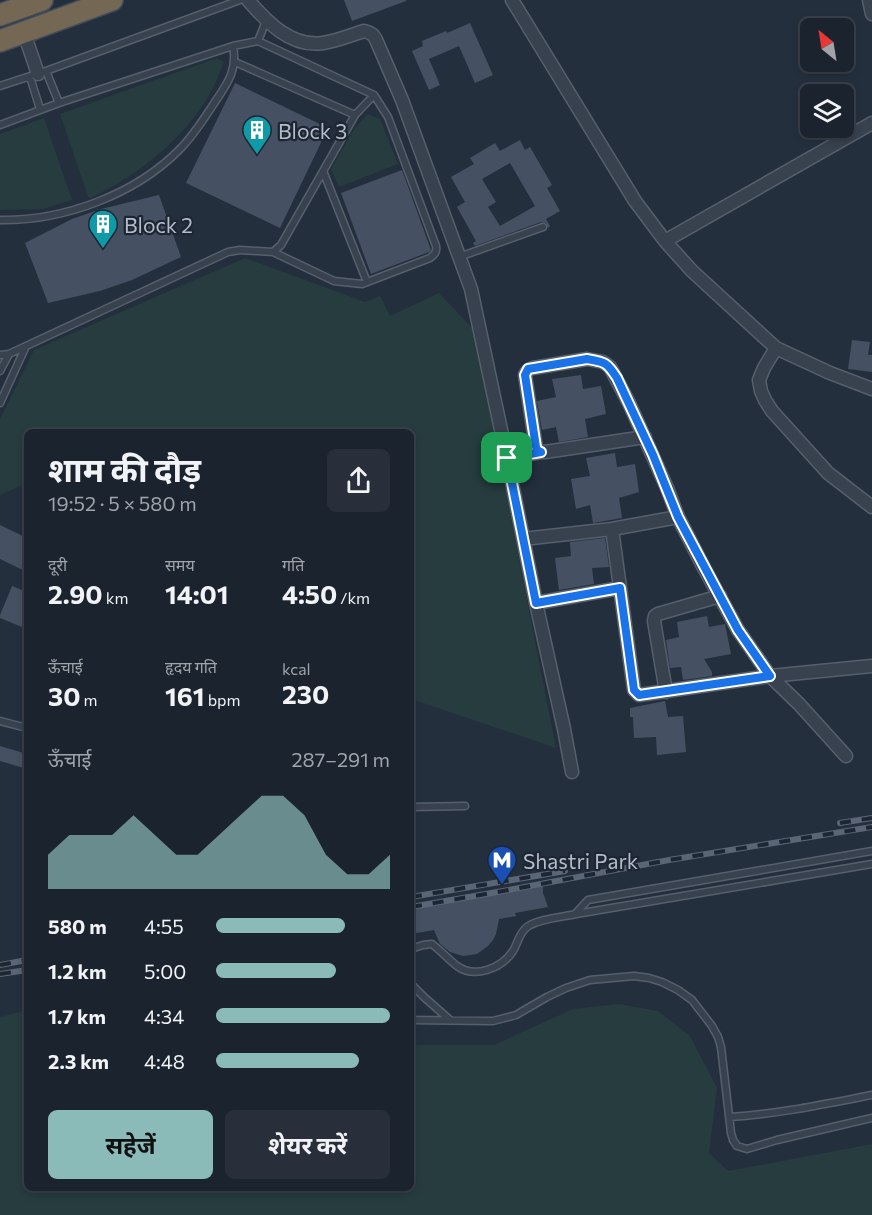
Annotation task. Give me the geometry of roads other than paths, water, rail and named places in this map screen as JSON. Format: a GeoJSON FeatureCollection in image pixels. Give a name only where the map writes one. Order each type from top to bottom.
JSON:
{"type":"FeatureCollection","features":[{"type":"Feature","properties":{"kind":"highway"},"geometry":{"type":"LineString","coordinates":[[0,15],[42,0]]}},
{"type":"Feature","properties":{"kind":"highway"},"geometry":{"type":"LineString","coordinates":[[0,41],[112,0]]}},
{"type":"Feature","properties":{"kind":"street"},"geometry":{"type":"LineString","coordinates":[[248,0],[266,21],[292,38],[304,42],[321,43],[364,31],[371,32],[402,100],[471,289],[572,772]]}},
{"type":"Feature","properties":{"kind":"street"},"geometry":{"type":"LineString","coordinates":[[512,0],[635,201],[665,241],[692,271],[776,348],[872,389]]}},
{"type":"Feature","properties":{"kind":"street"},"geometry":{"type":"LineString","coordinates":[[869,0],[872,14]]}},
{"type":"Feature","properties":{"kind":"street"},"geometry":{"type":"LineString","coordinates":[[24,33],[38,74]]}},
{"type":"Feature","properties":{"kind":"street"},"geometry":{"type":"LineString","coordinates":[[665,241],[872,123]]}},
{"type":"Feature","properties":{"kind":"street"},"geometry":{"type":"LineString","coordinates":[[776,348],[759,380],[765,400],[772,411],[828,473],[872,507]]}},
{"type":"Feature","properties":{"kind":"street"},"geometry":{"type":"LineString","coordinates":[[541,452],[536,447],[525,375],[528,369],[587,359],[603,362],[610,367],[645,437],[668,488],[678,517],[738,630],[770,676],[846,756]]}},
{"type":"Feature","properties":{"kind":"street"},"geometry":{"type":"LineString","coordinates":[[507,458],[645,437]]}},
{"type":"Feature","properties":{"kind":"street"},"geometry":{"type":"LineString","coordinates":[[523,539],[612,529],[678,517]]}},
{"type":"Feature","properties":{"kind":"street"},"geometry":{"type":"LineString","coordinates":[[612,529],[634,690],[639,695],[770,676],[872,666]]}},
{"type":"Feature","properties":{"kind":"street"},"geometry":{"type":"LineString","coordinates":[[536,603],[620,588]]}},
{"type":"Feature","properties":{"kind":"street"},"geometry":{"type":"LineString","coordinates":[[666,692],[655,616],[720,596]]}},
{"type":"Feature","properties":{"kind":"lane"},"geometry":{"type":"LineString","coordinates":[[0,86],[240,0]]}},
{"type":"Feature","properties":{"kind":"lane"},"geometry":{"type":"LineString","coordinates":[[258,41],[266,21]]}},
{"type":"Feature","properties":{"kind":"lane"},"geometry":{"type":"LineString","coordinates":[[0,125],[59,102],[233,46],[258,41],[374,95],[388,117],[436,250],[435,255],[430,258],[362,284],[334,281],[273,252],[240,250],[228,252],[9,354],[0,355]]}},
{"type":"Feature","properties":{"kind":"lane"},"geometry":{"type":"LineString","coordinates":[[0,220],[38,218],[72,211],[143,180],[180,149],[205,117],[229,80],[235,62],[233,46]]}},
{"type":"Feature","properties":{"kind":"lane"},"geometry":{"type":"LineString","coordinates":[[235,62],[355,115]]}},
{"type":"Feature","properties":{"kind":"lane"},"geometry":{"type":"LineString","coordinates":[[38,74],[59,102]]}},
{"type":"Feature","properties":{"kind":"lane"},"geometry":{"type":"LineString","coordinates":[[38,74],[40,109]]}},
{"type":"Feature","properties":{"kind":"lane"},"geometry":{"type":"LineString","coordinates":[[273,252],[281,245],[355,115],[374,95]]}},
{"type":"Feature","properties":{"kind":"lane"},"geometry":{"type":"LineString","coordinates":[[323,171],[367,282]]}},
{"type":"Feature","properties":{"kind":"lane"},"geometry":{"type":"LineString","coordinates":[[459,257],[543,227]]}},
{"type":"Feature","properties":{"kind":"lane"},"geometry":{"type":"LineString","coordinates":[[0,403],[26,346]]}},
{"type":"Feature","properties":{"kind":"lane"},"geometry":{"type":"LineString","coordinates":[[0,370],[9,354]]}},
{"type":"Feature","properties":{"kind":"lane"},"geometry":{"type":"LineString","coordinates":[[0,721],[24,727]]}},
{"type":"Feature","properties":{"kind":"lane"},"geometry":{"type":"LineString","coordinates":[[414,807],[465,806]]}},
{"type":"Feature","properties":{"kind":"lane"},"geometry":{"type":"LineString","coordinates":[[576,914],[588,900],[872,851]]}},
{"type":"Feature","properties":{"kind":"lane"},"geometry":{"type":"LineString","coordinates":[[414,948],[432,945],[458,967],[474,971],[487,970],[503,963],[513,951],[523,931],[535,922],[872,864]]}},
{"type":"Feature","properties":{"kind":"lane"},"geometry":{"type":"LineString","coordinates":[[414,1020],[493,1021],[516,1015],[566,988],[591,980],[634,976],[649,978],[678,990],[692,1000],[712,1026],[721,1047],[729,1117],[733,1140],[737,1146],[747,1149],[872,1118]]}},
{"type":"Feature","properties":{"kind":"lane"},"geometry":{"type":"LineString","coordinates":[[414,987],[450,1021]]}},
{"type":"Feature","properties":{"kind":"lane"},"geometry":{"type":"LineString","coordinates":[[729,1117],[803,1108],[872,1095]]}},
{"type":"Feature","properties":{"kind":"railway"},"geometry":{"type":"LineString","coordinates":[[840,823],[872,818]]}},
{"type":"Feature","properties":{"kind":"railway"},"geometry":{"type":"LineString","coordinates":[[414,906],[669,860],[872,827]]}},
{"type":"Feature","properties":{"kind":"railway"},"geometry":{"type":"LineString","coordinates":[[414,896],[565,871]]}},
{"type":"Feature","properties":{"kind":"railway"},"geometry":{"type":"LineString","coordinates":[[0,965],[24,961]]}},
{"type":"Feature","properties":{"kind":"railway"},"geometry":{"type":"LineString","coordinates":[[0,974],[24,970]]}},
{"type":"Feature","properties":{"kind":"place","name":"Block 3"},"geometry":{"type":"Point","coordinates":[257,156]}},
{"type":"Feature","properties":{"kind":"place","name":"Block 2"},"geometry":{"type":"Point","coordinates":[103,250]}},
{"type":"Feature","properties":{"kind":"place","name":"Shastri Park"},"geometry":{"type":"Point","coordinates":[502,886]}}]}
